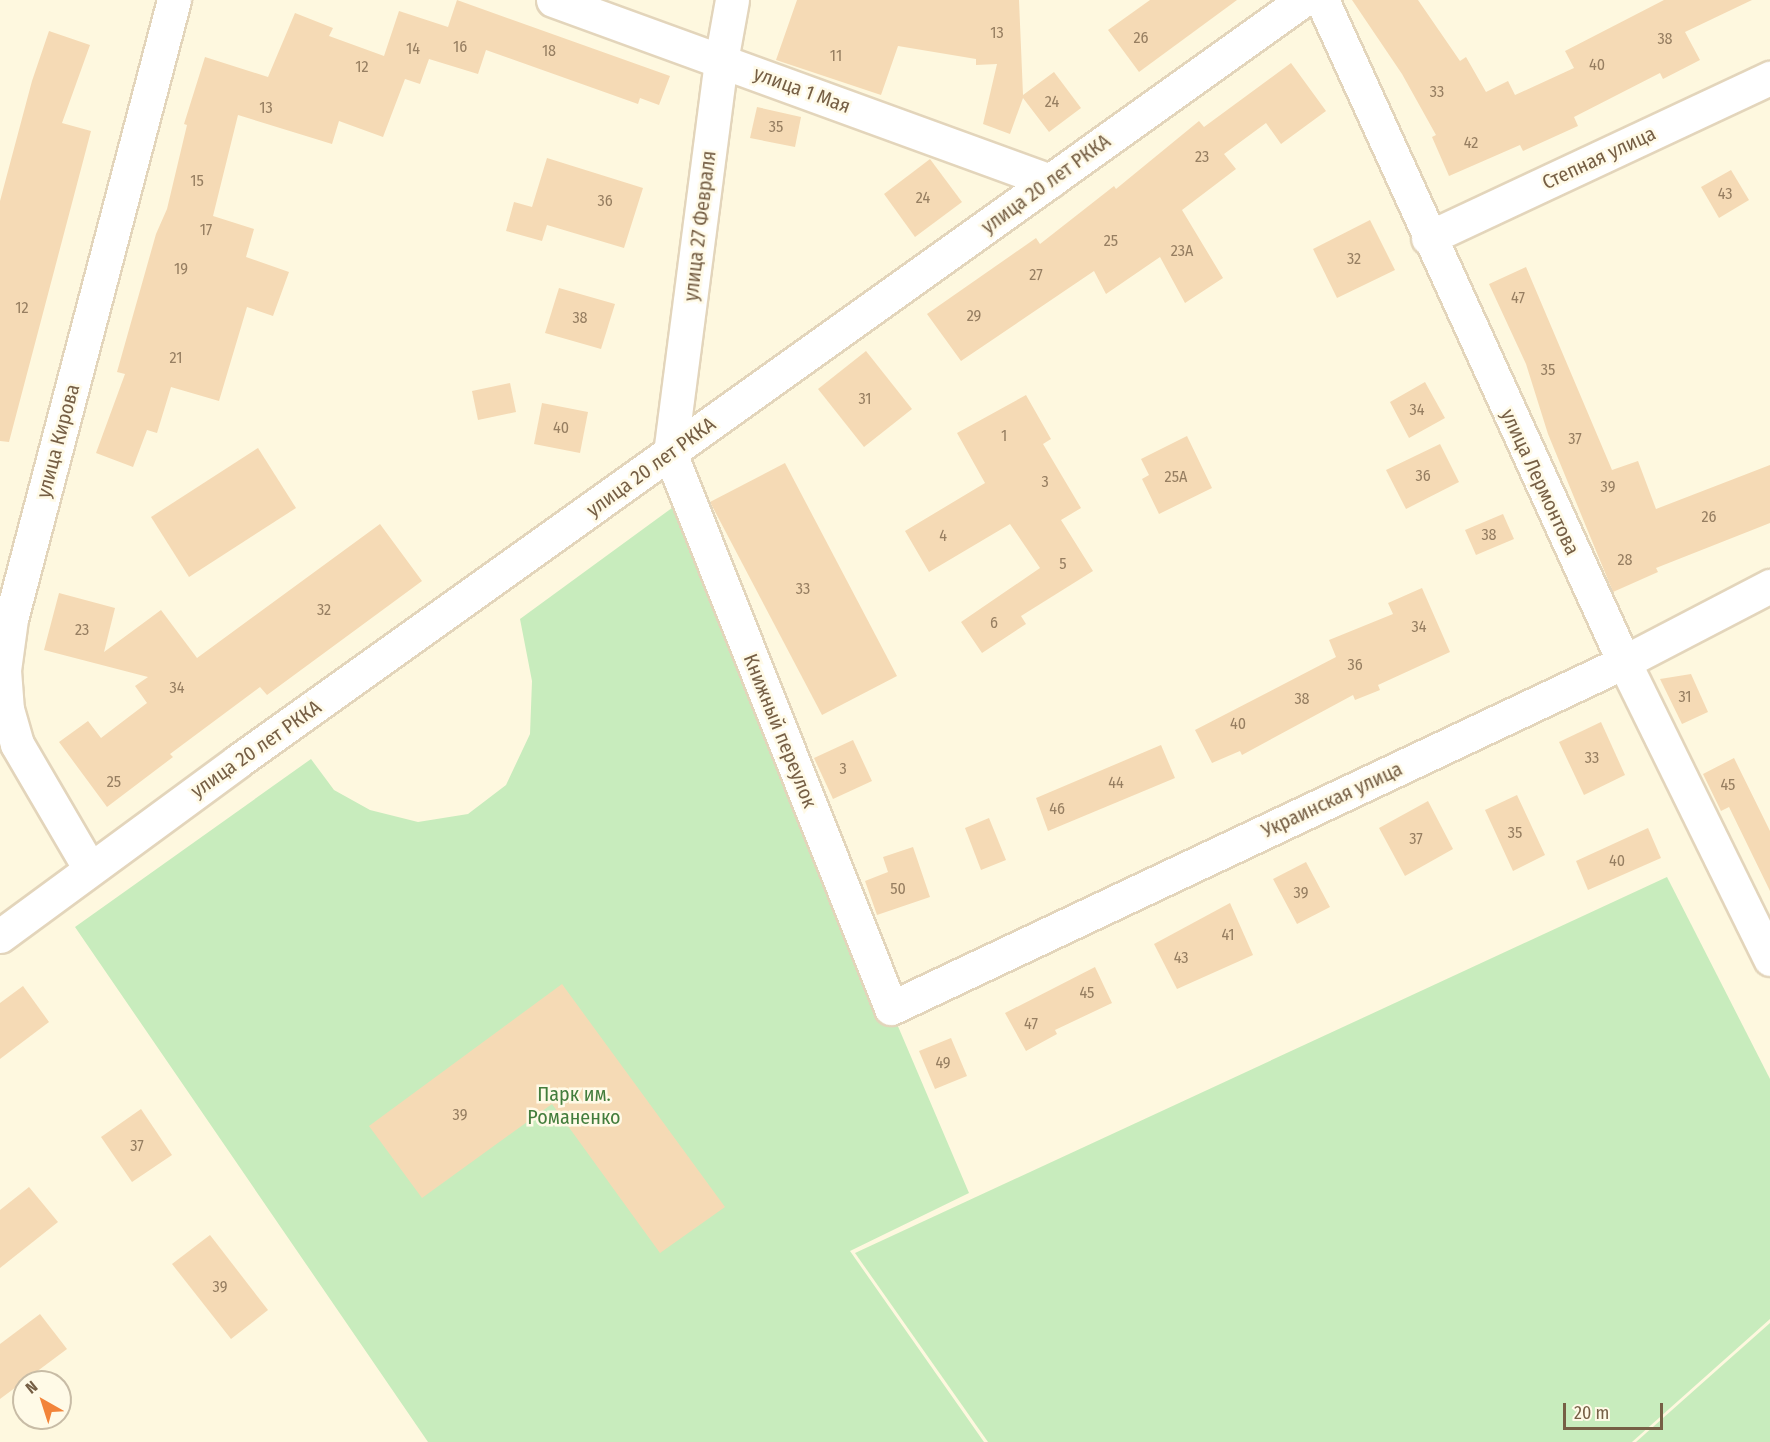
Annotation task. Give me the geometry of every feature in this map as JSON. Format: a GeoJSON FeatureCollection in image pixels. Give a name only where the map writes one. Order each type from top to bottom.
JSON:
{"type":"FeatureCollection","features":[{"type":"Feature","properties":{"kind":"street","name":"улица Кирова"},"geometry":{"type":"LineString","coordinates":[[90,869],[17,744],[7,710],[4,670],[11,618],[174,0]]}},
{"type":"Feature","properties":{"kind":"street","name":"улица 1 Мая"},"geometry":{"type":"LineString","coordinates":[[553,0],[1050,182]]}},
{"type":"Feature","properties":{"kind":"street","name":"улица 27 Февраля"},"geometry":{"type":"LineString","coordinates":[[670,453],[721,61],[732,0]]}},
{"type":"Feature","properties":{"kind":"street","name":"улица 20 лет РККА"},"geometry":{"type":"LineString","coordinates":[[0,936],[90,869],[1303,0]]}},
{"type":"Feature","properties":{"kind":"street","name":"улица Лермонтова"},"geometry":{"type":"LineString","coordinates":[[1322,0],[1428,238],[1624,662],[1770,958]]}},
{"type":"Feature","properties":{"kind":"street","name":"Степная улица"},"geometry":{"type":"LineString","coordinates":[[1428,238],[1770,78]]}},
{"type":"Feature","properties":{"kind":"street","name":"Книжный переулок"},"geometry":{"type":"LineString","coordinates":[[670,453],[891,1008]]}},
{"type":"Feature","properties":{"kind":"street","name":"Украинская улица"},"geometry":{"type":"LineString","coordinates":[[891,1008],[1624,662],[1770,586]]}},
{"type":"Feature","properties":{"kind":"green space","name":"Парк им. Романенко"},"geometry":{"type":"Polygon","coordinates":[[[676,505],[969,1193],[850,1251],[984,1442],[428,1442],[75,927],[311,759],[334,790],[370,810],[418,822],[468,814],[506,785],[530,734],[532,681],[520,619],[676,505]]]}},
{"type":"Feature","properties":{"kind":"green space"},"geometry":{"type":"Polygon","coordinates":[[[1667,877],[1770,1079],[1770,1319],[1632,1442],[988,1442],[855,1253],[1667,877]]]}},
{"type":"Feature","properties":{"kind":"green space"},"geometry":{"type":"Polygon","coordinates":[[[1770,1323],[1770,1442],[1636,1442],[1770,1323]]]}},
{"type":"Feature","properties":{"kind":"building"},"geometry":{"type":"Polygon","coordinates":[[[457,0],[670,76],[659,105],[640,98],[638,104],[486,50],[478,74],[429,59],[420,84],[405,79],[383,137],[339,121],[332,144],[238,115],[213,216],[254,229],[246,257],[289,272],[273,316],[247,307],[219,401],[171,387],[157,433],[147,430],[133,467],[96,453],[125,374],[117,372],[156,234],[167,209],[187,125],[184,124],[205,57],[268,77],[295,13],[333,28],[329,36],[384,56],[399,11],[448,27],[457,0]]]}},
{"type":"Feature","properties":{"kind":"building"},"geometry":{"type":"Polygon","coordinates":[[[797,0],[1019,0],[1023,95],[1054,72],[1081,108],[1049,132],[1023,98],[1010,134],[983,124],[997,64],[976,65],[976,59],[898,46],[881,95],[776,60],[797,0]]]}},
{"type":"Feature","properties":{"kind":"building"},"geometry":{"type":"Polygon","coordinates":[[[1150,0],[1237,0],[1139,72],[1108,30],[1150,0]]]}},
{"type":"Feature","properties":{"kind":"building"},"geometry":{"type":"Polygon","coordinates":[[[1352,0],[1418,0],[1460,61],[1466,57],[1486,92],[1508,81],[1515,95],[1574,68],[1565,51],[1664,0],[1752,0],[1685,32],[1700,60],[1663,79],[1660,73],[1574,117],[1578,126],[1523,151],[1520,145],[1449,176],[1432,137],[1436,135],[1402,74],[1352,0]]]}},
{"type":"Feature","properties":{"kind":"building"},"geometry":{"type":"Polygon","coordinates":[[[49,31],[90,45],[62,123],[91,131],[9,442],[0,441],[0,201],[32,81],[49,31]]]}},
{"type":"Feature","properties":{"kind":"building"},"geometry":{"type":"Polygon","coordinates":[[[1291,63],[1326,111],[1281,144],[1266,123],[1224,154],[1236,169],[1182,210],[1223,278],[1185,303],[1160,257],[1106,294],[1094,271],[961,361],[927,314],[1036,238],[1040,244],[1114,186],[1116,189],[1199,121],[1204,127],[1291,63]]]}},
{"type":"Feature","properties":{"kind":"building"},"geometry":{"type":"Polygon","coordinates":[[[757,107],[801,117],[795,147],[750,138],[757,107]]]}},
{"type":"Feature","properties":{"kind":"building"},"geometry":{"type":"Polygon","coordinates":[[[547,158],[643,188],[624,248],[547,225],[542,241],[506,231],[514,202],[532,207],[547,158]]]}},
{"type":"Feature","properties":{"kind":"building"},"geometry":{"type":"Polygon","coordinates":[[[930,159],[962,202],[915,237],[884,194],[930,159]]]}},
{"type":"Feature","properties":{"kind":"building"},"geometry":{"type":"Polygon","coordinates":[[[1731,170],[1749,200],[1719,218],[1701,187],[1731,170]]]}},
{"type":"Feature","properties":{"kind":"building"},"geometry":{"type":"Polygon","coordinates":[[[1370,220],[1395,270],[1337,298],[1313,249],[1370,220]]]}},
{"type":"Feature","properties":{"kind":"building"},"geometry":{"type":"Polygon","coordinates":[[[1526,267],[1612,470],[1638,461],[1656,509],[1770,465],[1770,523],[1656,568],[1658,572],[1613,592],[1548,434],[1526,364],[1489,284],[1526,267]]]}},
{"type":"Feature","properties":{"kind":"building"},"geometry":{"type":"Polygon","coordinates":[[[559,288],[615,304],[601,349],[545,333],[559,288]]]}},
{"type":"Feature","properties":{"kind":"building"},"geometry":{"type":"Polygon","coordinates":[[[866,351],[912,409],[864,447],[818,389],[866,351]]]}},
{"type":"Feature","properties":{"kind":"building"},"geometry":{"type":"Polygon","coordinates":[[[1425,382],[1445,418],[1409,438],[1390,402],[1425,382]]]}},
{"type":"Feature","properties":{"kind":"building"},"geometry":{"type":"Polygon","coordinates":[[[510,383],[516,412],[478,420],[472,391],[510,383]]]}},
{"type":"Feature","properties":{"kind":"building"},"geometry":{"type":"Polygon","coordinates":[[[1026,395],[1051,439],[1043,444],[1081,508],[1061,520],[1093,571],[1021,616],[1026,624],[982,653],[961,622],[1040,568],[1010,524],[929,572],[905,531],[985,483],[957,433],[1026,395]]]}},
{"type":"Feature","properties":{"kind":"building"},"geometry":{"type":"Polygon","coordinates":[[[542,403],[588,412],[580,453],[534,444],[542,403]]]}},
{"type":"Feature","properties":{"kind":"building"},"geometry":{"type":"Polygon","coordinates":[[[1187,436],[1212,488],[1159,514],[1142,479],[1149,475],[1141,459],[1187,436]]]}},
{"type":"Feature","properties":{"kind":"building"},"geometry":{"type":"Polygon","coordinates":[[[1440,444],[1459,482],[1406,509],[1386,470],[1440,444]]]}},
{"type":"Feature","properties":{"kind":"building"},"geometry":{"type":"Polygon","coordinates":[[[258,448],[296,508],[189,577],[151,517],[258,448]]]}},
{"type":"Feature","properties":{"kind":"building"},"geometry":{"type":"Polygon","coordinates":[[[785,463],[897,676],[822,715],[710,502],[785,463]]]}},
{"type":"Feature","properties":{"kind":"building"},"geometry":{"type":"Polygon","coordinates":[[[1503,514],[1514,539],[1476,555],[1465,530],[1503,514]]]}},
{"type":"Feature","properties":{"kind":"building"},"geometry":{"type":"Polygon","coordinates":[[[380,524],[422,581],[267,695],[260,687],[170,754],[173,757],[107,807],[59,742],[88,721],[101,738],[147,703],[135,686],[148,677],[44,650],[59,593],[115,608],[104,652],[161,610],[197,658],[380,524]]]}},
{"type":"Feature","properties":{"kind":"building"},"geometry":{"type":"Polygon","coordinates":[[[1422,588],[1450,652],[1378,685],[1380,690],[1355,700],[1353,695],[1242,755],[1240,751],[1212,763],[1195,730],[1336,657],[1329,640],[1393,614],[1388,603],[1422,588]]]}},
{"type":"Feature","properties":{"kind":"building"},"geometry":{"type":"Polygon","coordinates":[[[1691,674],[1708,712],[1682,724],[1660,679],[1691,674]]]}},
{"type":"Feature","properties":{"kind":"building"},"geometry":{"type":"Polygon","coordinates":[[[1601,722],[1625,775],[1584,795],[1559,742],[1601,722]]]}},
{"type":"Feature","properties":{"kind":"building"},"geometry":{"type":"Polygon","coordinates":[[[853,740],[872,781],[833,799],[814,758],[853,740]]]}},
{"type":"Feature","properties":{"kind":"building"},"geometry":{"type":"Polygon","coordinates":[[[1161,745],[1175,778],[1048,831],[1036,798],[1161,745]]]}},
{"type":"Feature","properties":{"kind":"building"},"geometry":{"type":"Polygon","coordinates":[[[1734,758],[1770,831],[1770,891],[1729,807],[1721,811],[1703,774],[1734,758]]]}},
{"type":"Feature","properties":{"kind":"building"},"geometry":{"type":"Polygon","coordinates":[[[1517,795],[1545,855],[1513,871],[1485,810],[1517,795]]]}},
{"type":"Feature","properties":{"kind":"building"},"geometry":{"type":"Polygon","coordinates":[[[1428,801],[1453,849],[1405,876],[1379,828],[1428,801]]]}},
{"type":"Feature","properties":{"kind":"building"},"geometry":{"type":"Polygon","coordinates":[[[989,818],[1006,860],[981,870],[965,828],[989,818]]]}},
{"type":"Feature","properties":{"kind":"building"},"geometry":{"type":"Polygon","coordinates":[[[1648,828],[1661,858],[1588,890],[1576,861],[1648,828]]]}},
{"type":"Feature","properties":{"kind":"building"},"geometry":{"type":"Polygon","coordinates":[[[913,847],[930,897],[877,915],[865,881],[888,872],[883,857],[913,847]]]}},
{"type":"Feature","properties":{"kind":"building"},"geometry":{"type":"Polygon","coordinates":[[[1306,862],[1330,907],[1297,924],[1273,879],[1306,862]]]}},
{"type":"Feature","properties":{"kind":"building"},"geometry":{"type":"Polygon","coordinates":[[[1230,903],[1253,955],[1177,989],[1154,944],[1230,903]]]}},
{"type":"Feature","properties":{"kind":"building"},"geometry":{"type":"Polygon","coordinates":[[[1095,967],[1112,1003],[1055,1030],[1057,1034],[1026,1051],[1005,1013],[1095,967]]]}},
{"type":"Feature","properties":{"kind":"building"},"geometry":{"type":"Polygon","coordinates":[[[562,984],[725,1207],[660,1253],[552,1104],[422,1198],[369,1126],[562,984]]]}},
{"type":"Feature","properties":{"kind":"building"},"geometry":{"type":"Polygon","coordinates":[[[23,986],[49,1022],[0,1059],[0,1003],[23,986]]]}},
{"type":"Feature","properties":{"kind":"building"},"geometry":{"type":"Polygon","coordinates":[[[951,1038],[967,1076],[935,1089],[919,1051],[951,1038]]]}},
{"type":"Feature","properties":{"kind":"building"},"geometry":{"type":"Polygon","coordinates":[[[141,1109],[172,1155],[132,1182],[101,1137],[141,1109]]]}},
{"type":"Feature","properties":{"kind":"building"},"geometry":{"type":"Polygon","coordinates":[[[29,1187],[58,1222],[0,1268],[0,1210],[29,1187]]]}},
{"type":"Feature","properties":{"kind":"building"},"geometry":{"type":"Polygon","coordinates":[[[210,1235],[268,1310],[231,1339],[172,1264],[210,1235]]]}},
{"type":"Feature","properties":{"kind":"building"},"geometry":{"type":"Polygon","coordinates":[[[40,1314],[67,1349],[39,1370],[12,1370],[12,1390],[0,1399],[0,1344],[40,1314]]]}}]}
